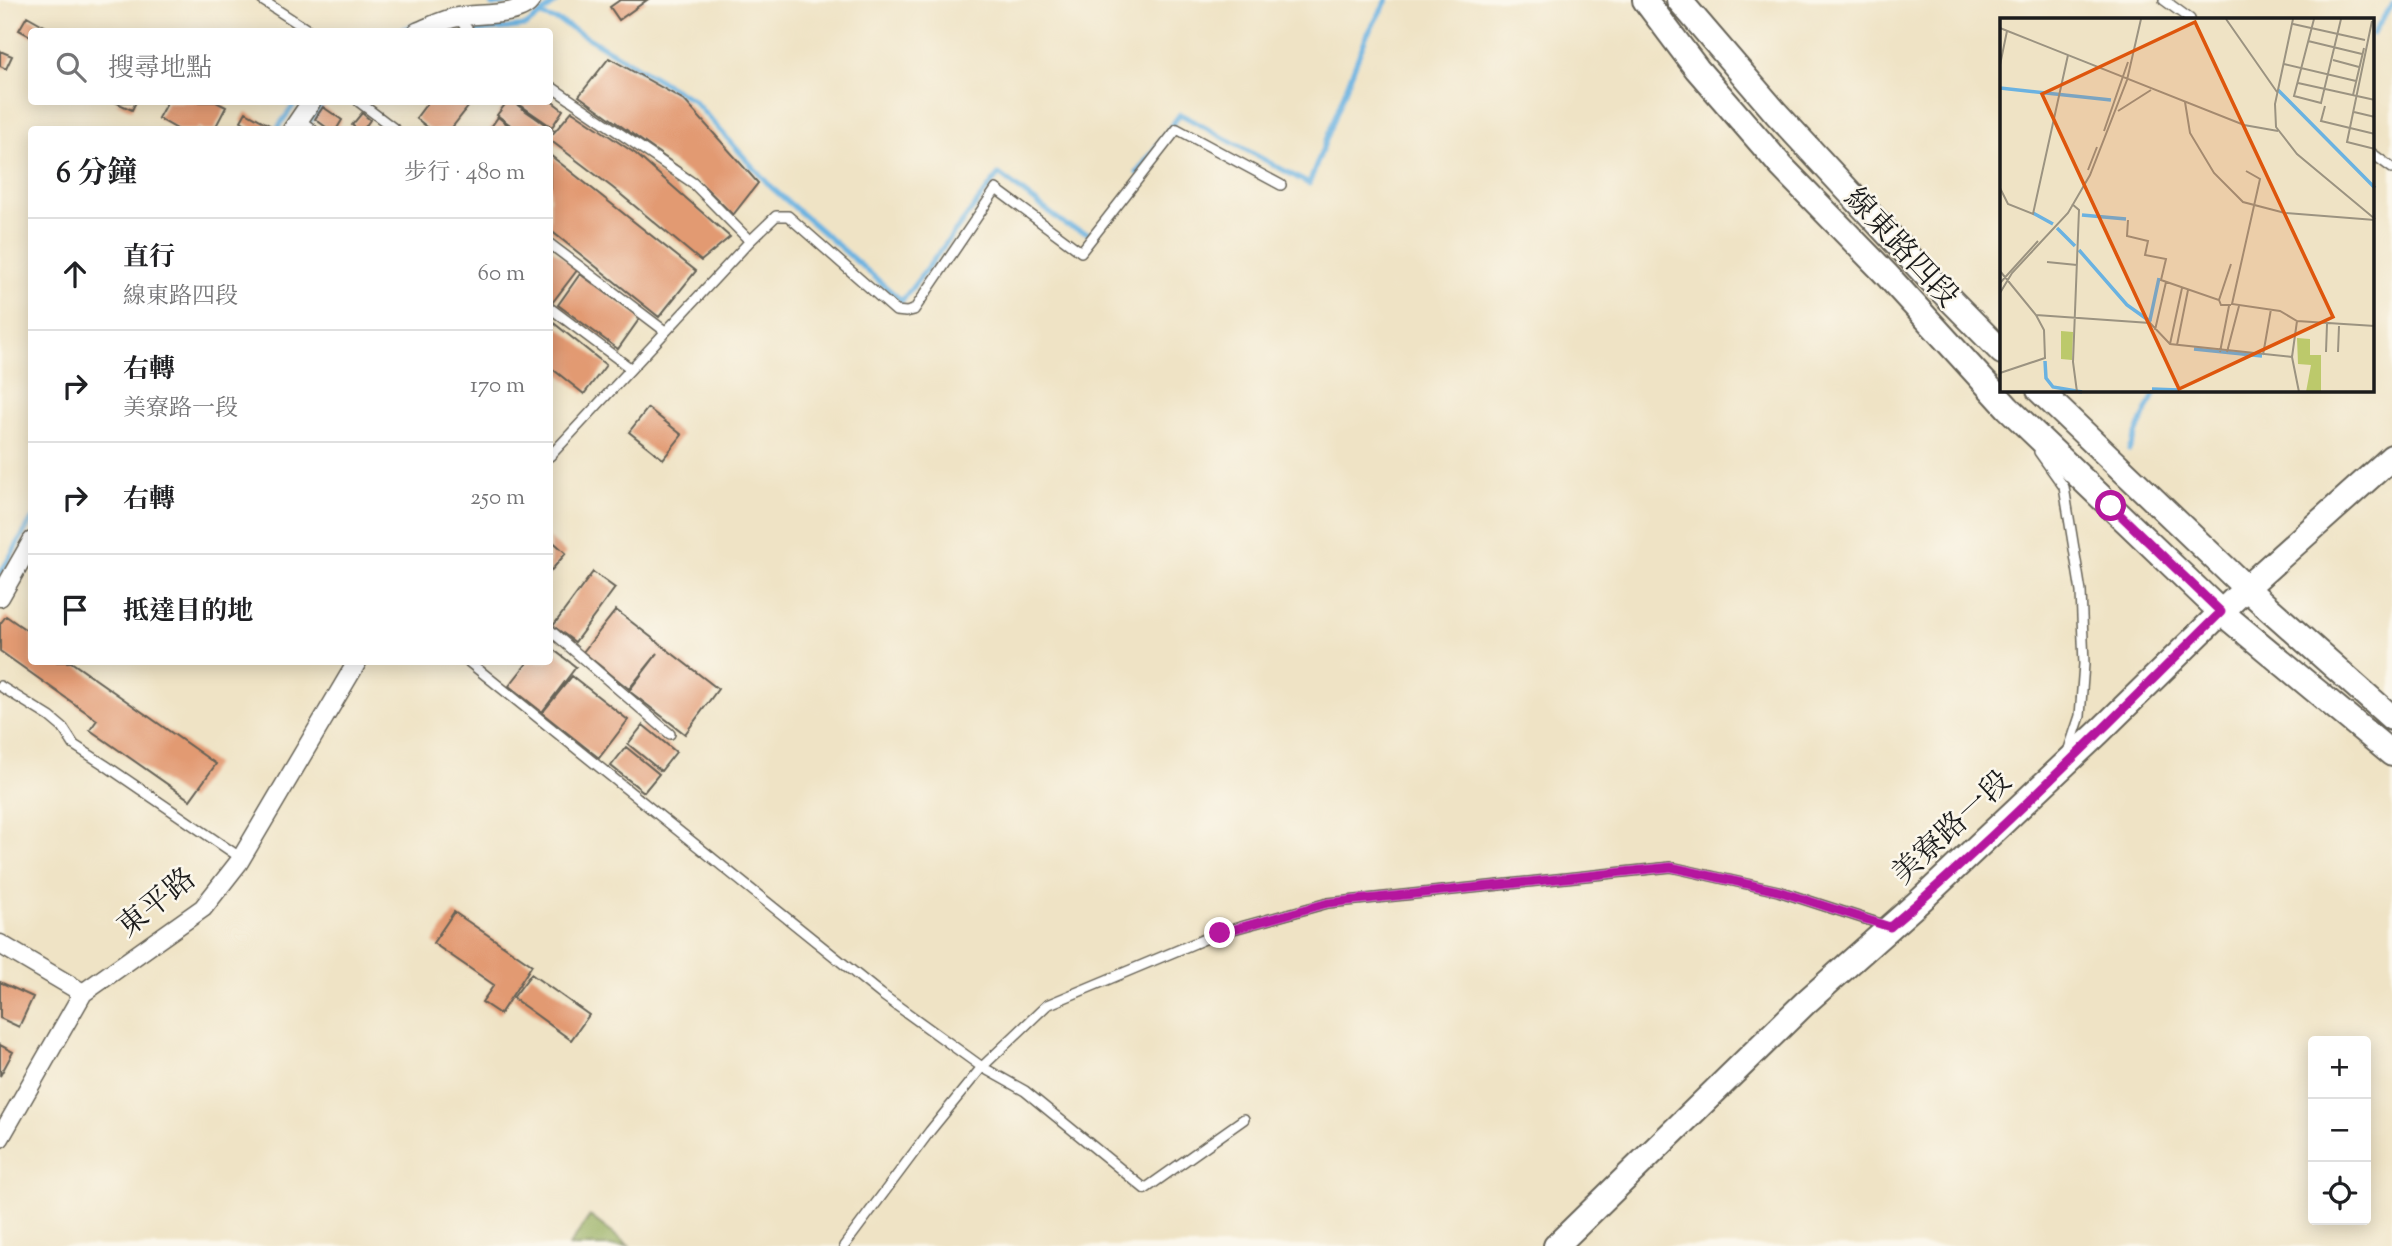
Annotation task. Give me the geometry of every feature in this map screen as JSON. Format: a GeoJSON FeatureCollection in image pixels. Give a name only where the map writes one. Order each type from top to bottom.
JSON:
{"type":"FeatureCollection","features":[{"type":"Feature","properties":{"kind":"main road","name":"線東路四段"},"geometry":{"type":"LineString","coordinates":[[1645,0],[1697,69],[1782,167],[1886,274],[2008,408],[2221,612],[2392,754]]}},
{"type":"Feature","properties":{"kind":"main road","name":"線東路四段"},"geometry":{"type":"LineString","coordinates":[[1679,0],[1785,123],[2000,350]]}},
{"type":"Feature","properties":{"kind":"main road"},"geometry":{"type":"LineString","coordinates":[[2041,392],[2246,588],[2392,718]]}},
{"type":"Feature","properties":{"kind":"main road","name":"美寮路一段"},"geometry":{"type":"LineString","coordinates":[[1556,1246],[1805,1002],[1923,899],[2246,588],[2392,457]]}},
{"type":"Feature","properties":{"kind":"street"},"geometry":{"type":"LineString","coordinates":[[428,28],[457,17],[516,10],[528,5],[531,0]]}},
{"type":"Feature","properties":{"kind":"street"},"geometry":{"type":"LineString","coordinates":[[301,126],[310,105]]}},
{"type":"Feature","properties":{"kind":"street"},"geometry":{"type":"LineString","coordinates":[[0,597],[28,548]]}},
{"type":"Feature","properties":{"kind":"street","name":"東平路"},"geometry":{"type":"LineString","coordinates":[[0,1138],[83,993],[203,908],[242,858],[355,665]]}},
{"type":"Feature","properties":{"kind":"street"},"geometry":{"type":"LineString","coordinates":[[0,944],[83,993]]}},
{"type":"Feature","properties":{"kind":"lane"},"geometry":{"type":"LineString","coordinates":[[262,0],[305,28]]}},
{"type":"Feature","properties":{"kind":"lane"},"geometry":{"type":"LineString","coordinates":[[2164,0],[2189,18]]}},
{"type":"Feature","properties":{"kind":"lane"},"geometry":{"type":"LineString","coordinates":[[457,17],[467,28]]}},
{"type":"Feature","properties":{"kind":"lane"},"geometry":{"type":"LineString","coordinates":[[553,88],[693,183],[750,241]]}},
{"type":"Feature","properties":{"kind":"lane"},"geometry":{"type":"LineString","coordinates":[[363,105],[391,126]]}},
{"type":"Feature","properties":{"kind":"lane"},"geometry":{"type":"LineString","coordinates":[[553,453],[776,216],[788,216],[896,311],[906,313],[914,310],[996,189],[1082,252],[1177,129],[1281,185]]}},
{"type":"Feature","properties":{"kind":"lane"},"geometry":{"type":"LineString","coordinates":[[2374,155],[2392,168]]}},
{"type":"Feature","properties":{"kind":"lane"},"geometry":{"type":"LineString","coordinates":[[553,246],[665,331]]}},
{"type":"Feature","properties":{"kind":"lane"},"geometry":{"type":"LineString","coordinates":[[553,310],[630,368]]}},
{"type":"Feature","properties":{"kind":"lane"},"geometry":{"type":"LineString","coordinates":[[2008,408],[2064,487],[2081,592],[2084,664],[2080,716],[2070,748],[2050,778]]}},
{"type":"Feature","properties":{"kind":"lane"},"geometry":{"type":"LineString","coordinates":[[553,633],[670,734]]}},
{"type":"Feature","properties":{"kind":"lane"},"geometry":{"type":"LineString","coordinates":[[473,665],[881,994],[982,1067],[1025,1091],[1145,1189],[1244,1118]]}},
{"type":"Feature","properties":{"kind":"lane"},"geometry":{"type":"LineString","coordinates":[[0,686],[50,717],[63,728],[74,745],[87,755],[242,858]]}},
{"type":"Feature","properties":{"kind":"lane"},"geometry":{"type":"LineString","coordinates":[[844,1246],[930,1131],[982,1067],[1047,1005],[1220,933],[1328,903],[1671,867],[1778,891],[1890,927]]}},
{"type":"Feature","properties":{"kind":"green space"},"geometry":{"type":"Polygon","coordinates":[[[590,1216],[629,1246],[569,1246],[590,1216]]]}},
{"type":"Feature","properties":{"kind":"building"},"geometry":{"type":"Polygon","coordinates":[[[620,0],[647,0],[619,20],[610,7],[620,0]]]}},
{"type":"Feature","properties":{"kind":"building"},"geometry":{"type":"Polygon","coordinates":[[[27,16],[48,28],[28,28],[28,35],[19,30],[27,16]]]}},
{"type":"Feature","properties":{"kind":"building"},"geometry":{"type":"Polygon","coordinates":[[[0,51],[12,56],[6,69],[0,66],[0,51]]]}},
{"type":"Feature","properties":{"kind":"building"},"geometry":{"type":"Polygon","coordinates":[[[609,58],[684,100],[758,183],[733,215],[701,183],[579,96],[609,58]]]}},
{"type":"Feature","properties":{"kind":"building"},"geometry":{"type":"Polygon","coordinates":[[[553,102],[563,110],[551,126],[520,105],[553,105],[553,102]]]}},
{"type":"Feature","properties":{"kind":"building"},"geometry":{"type":"Polygon","coordinates":[[[121,105],[134,105],[132,110],[121,105]]]}},
{"type":"Feature","properties":{"kind":"building"},"geometry":{"type":"Polygon","coordinates":[[[165,105],[226,107],[216,126],[172,126],[158,118],[165,105]]]}},
{"type":"Feature","properties":{"kind":"building"},"geometry":{"type":"Polygon","coordinates":[[[426,105],[470,105],[453,126],[426,126],[416,118],[426,105]]]}},
{"type":"Feature","properties":{"kind":"building"},"geometry":{"type":"Polygon","coordinates":[[[505,105],[517,105],[547,126],[512,126],[497,115],[505,105]]]}},
{"type":"Feature","properties":{"kind":"building"},"geometry":{"type":"Polygon","coordinates":[[[323,107],[342,120],[338,126],[325,126],[315,119],[323,107]]]}},
{"type":"Feature","properties":{"kind":"building"},"geometry":{"type":"Polygon","coordinates":[[[572,111],[636,154],[730,237],[701,261],[553,142],[553,133],[572,111]]]}},
{"type":"Feature","properties":{"kind":"building"},"geometry":{"type":"Polygon","coordinates":[[[246,112],[271,126],[249,126],[241,121],[246,112]]]}},
{"type":"Feature","properties":{"kind":"building"},"geometry":{"type":"Polygon","coordinates":[[[362,113],[370,120],[366,126],[352,125],[362,113]]]}},
{"type":"Feature","properties":{"kind":"building"},"geometry":{"type":"Polygon","coordinates":[[[498,117],[509,126],[492,126],[498,117]]]}},
{"type":"Feature","properties":{"kind":"building"},"geometry":{"type":"Polygon","coordinates":[[[553,157],[696,271],[659,317],[553,232],[553,157]]]}},
{"type":"Feature","properties":{"kind":"building"},"geometry":{"type":"Polygon","coordinates":[[[553,250],[578,269],[553,302],[553,250]]]}},
{"type":"Feature","properties":{"kind":"building"},"geometry":{"type":"Polygon","coordinates":[[[580,274],[640,318],[618,349],[558,305],[580,274]]]}},
{"type":"Feature","properties":{"kind":"building"},"geometry":{"type":"Polygon","coordinates":[[[553,322],[606,365],[584,394],[553,369],[553,322]]]}},
{"type":"Feature","properties":{"kind":"building"},"geometry":{"type":"Polygon","coordinates":[[[648,408],[682,435],[663,459],[629,432],[648,408]]]}},
{"type":"Feature","properties":{"kind":"building"},"geometry":{"type":"Polygon","coordinates":[[[553,542],[566,553],[553,568],[553,542]]]}},
{"type":"Feature","properties":{"kind":"building"},"geometry":{"type":"Polygon","coordinates":[[[593,572],[615,588],[575,642],[553,626],[593,572]]]}},
{"type":"Feature","properties":{"kind":"building"},"geometry":{"type":"Polygon","coordinates":[[[616,610],[718,689],[685,734],[629,691],[658,653],[629,689],[583,652],[616,610]]]}},
{"type":"Feature","properties":{"kind":"building"},"geometry":{"type":"Polygon","coordinates":[[[6,616],[28,631],[28,665],[75,665],[216,764],[190,800],[90,730],[97,720],[0,651],[0,624],[6,616]]]}},
{"type":"Feature","properties":{"kind":"building"},"geometry":{"type":"Polygon","coordinates":[[[553,649],[576,667],[542,712],[509,686],[526,665],[553,665],[553,649]]]}},
{"type":"Feature","properties":{"kind":"building"},"geometry":{"type":"Polygon","coordinates":[[[572,676],[628,720],[599,758],[542,713],[572,676]]]}},
{"type":"Feature","properties":{"kind":"building"},"geometry":{"type":"Polygon","coordinates":[[[643,725],[676,752],[661,771],[628,744],[643,725]]]}},
{"type":"Feature","properties":{"kind":"building"},"geometry":{"type":"Polygon","coordinates":[[[626,747],[659,774],[644,792],[611,766],[626,747]]]}},
{"type":"Feature","properties":{"kind":"building"},"geometry":{"type":"Polygon","coordinates":[[[454,912],[532,965],[500,1014],[482,1002],[494,985],[433,943],[454,912]]]}},
{"type":"Feature","properties":{"kind":"building"},"geometry":{"type":"Polygon","coordinates":[[[531,974],[589,1015],[571,1040],[513,998],[531,974]]]}},
{"type":"Feature","properties":{"kind":"building"},"geometry":{"type":"Polygon","coordinates":[[[0,982],[33,997],[19,1027],[0,1018],[0,982]]]}},
{"type":"Feature","properties":{"kind":"building"},"geometry":{"type":"Polygon","coordinates":[[[0,1045],[13,1052],[0,1076],[0,1045]]]}},
{"type":"Feature","properties":{"kind":"waterway"},"geometry":{"type":"LineString","coordinates":[[509,28],[526,26],[559,0]]}},
{"type":"Feature","properties":{"kind":"waterway"},"geometry":{"type":"LineString","coordinates":[[1137,173],[1180,114],[1309,184],[1366,37],[1387,0]]}},
{"type":"Feature","properties":{"kind":"waterway"},"geometry":{"type":"LineString","coordinates":[[492,5],[517,1]]}},
{"type":"Feature","properties":{"kind":"waterway"},"geometry":{"type":"LineString","coordinates":[[2374,32],[2392,4]]}},
{"type":"Feature","properties":{"kind":"waterway"},"geometry":{"type":"LineString","coordinates":[[540,15],[561,22],[693,100],[771,187],[902,301],[999,174],[1066,225],[1093,235]]}},
{"type":"Feature","properties":{"kind":"waterway"},"geometry":{"type":"LineString","coordinates":[[406,28],[415,25]]}},
{"type":"Feature","properties":{"kind":"waterway"},"geometry":{"type":"LineString","coordinates":[[279,126],[294,105]]}},
{"type":"Feature","properties":{"kind":"waterway"},"geometry":{"type":"LineString","coordinates":[[307,126],[322,105]]}},
{"type":"Feature","properties":{"kind":"waterway"},"geometry":{"type":"LineString","coordinates":[[2129,450],[2155,392]]}},
{"type":"Feature","properties":{"kind":"waterway"},"geometry":{"type":"LineString","coordinates":[[0,574],[28,526]]}},
{"type":"Feature","properties":{"kind":"route"},"geometry":{"type":"LineString","coordinates":[[1220,933],[1328,903],[1671,867],[1778,891],[1890,927],[2098,733],[2221,612],[2111,506]]}}]}
